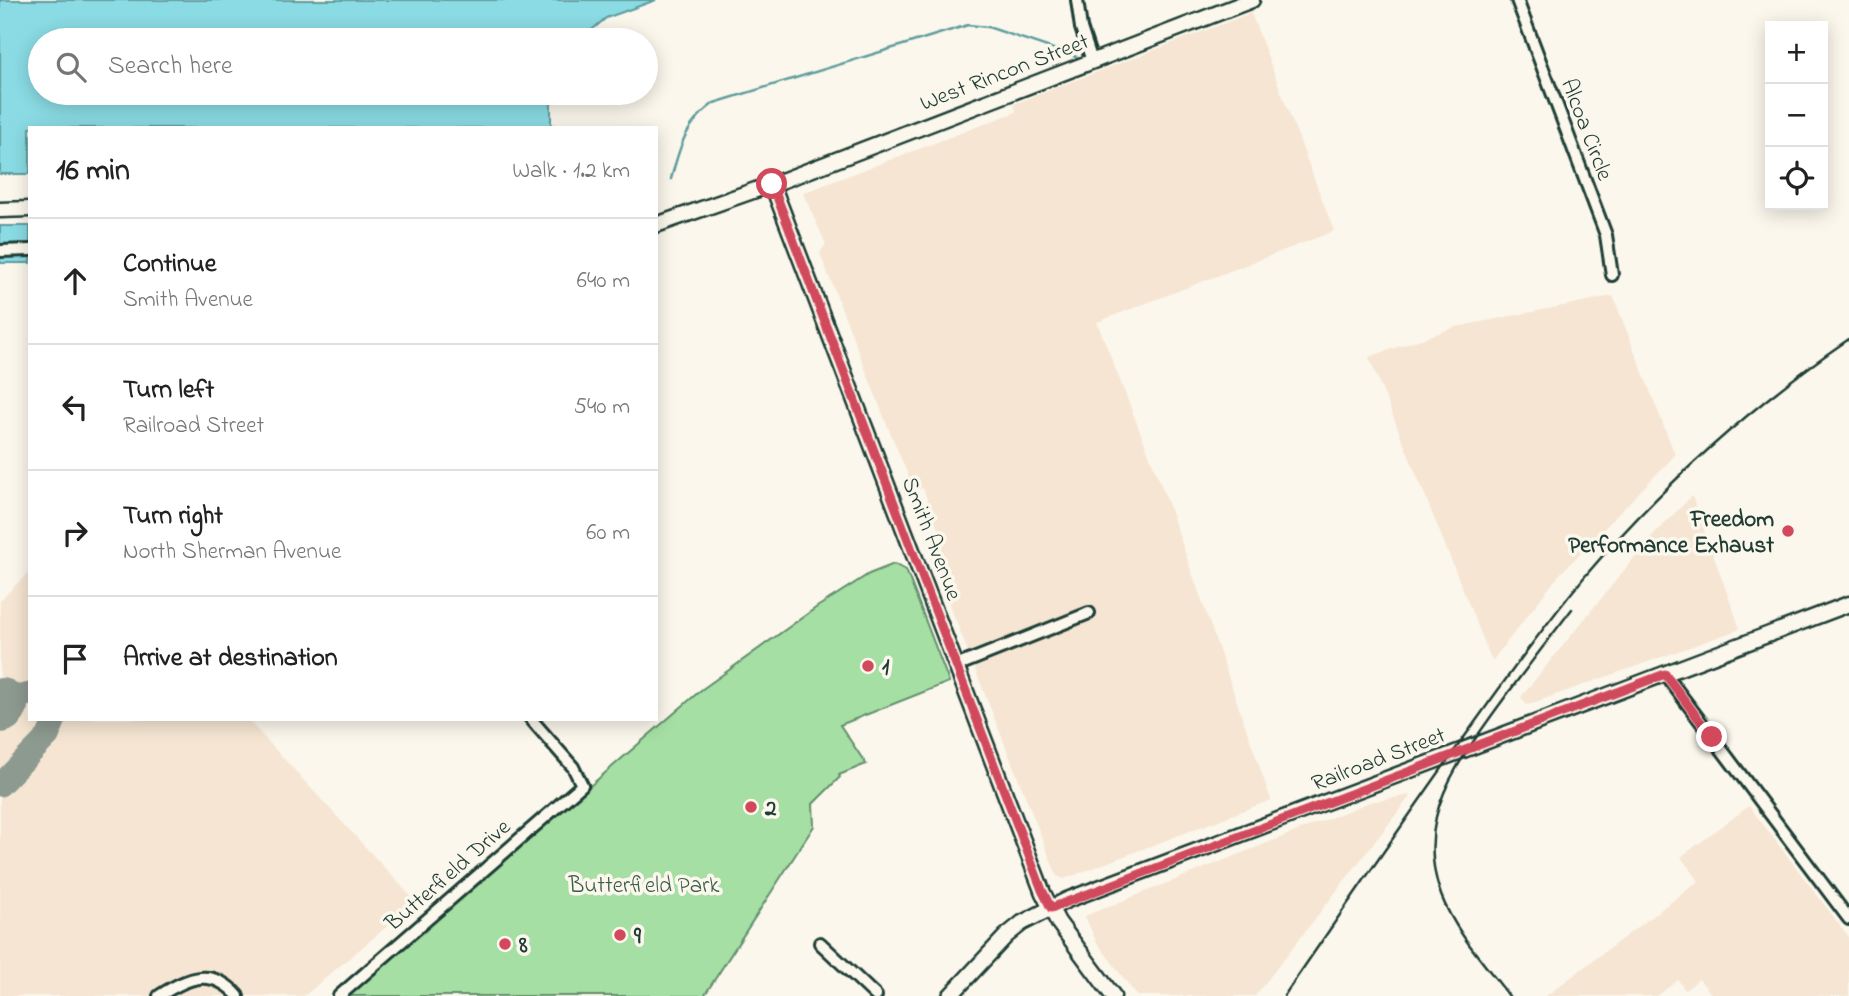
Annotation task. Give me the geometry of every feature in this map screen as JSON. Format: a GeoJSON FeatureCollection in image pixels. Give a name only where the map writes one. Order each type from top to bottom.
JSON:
{"type":"FeatureCollection","features":[{"type":"Feature","properties":{"kind":"main road","name":"West Rincon Street"},"geometry":{"type":"LineString","coordinates":[[658,224],[772,184],[1252,0]]}},
{"type":"Feature","properties":{"kind":"main road","name":"Smith Avenue"},"geometry":{"type":"LineString","coordinates":[[772,184],[1042,890],[1058,922],[1113,996]]}},
{"type":"Feature","properties":{"kind":"main road"},"geometry":{"type":"LineString","coordinates":[[0,210],[28,209]]}},
{"type":"Feature","properties":{"kind":"main road","name":"Railroad Street"},"geometry":{"type":"LineString","coordinates":[[950,996],[1006,936],[1022,923],[1051,908],[1849,604]]}},
{"type":"Feature","properties":{"kind":"street"},"geometry":{"type":"LineString","coordinates":[[1077,0],[1081,28],[1092,61]]}},
{"type":"Feature","properties":{"kind":"street","name":"Alcoa Circle"},"geometry":{"type":"LineString","coordinates":[[1517,0],[1606,235],[1612,275]]}},
{"type":"Feature","properties":{"kind":"street"},"geometry":{"type":"LineString","coordinates":[[0,251],[28,250]]}},
{"type":"Feature","properties":{"kind":"street"},"geometry":{"type":"LineString","coordinates":[[956,666],[1088,613]]}},
{"type":"Feature","properties":{"kind":"street"},"geometry":{"type":"LineString","coordinates":[[1665,674],[1849,919]]}},
{"type":"Feature","properties":{"kind":"street","name":"Butterfield Drive"},"geometry":{"type":"LineString","coordinates":[[339,996],[582,785],[573,767],[533,721]]}},
{"type":"Feature","properties":{"kind":"street"},"geometry":{"type":"LineString","coordinates":[[820,943],[876,996]]}},
{"type":"Feature","properties":{"kind":"street"},"geometry":{"type":"LineString","coordinates":[[159,996],[186,981],[208,977],[220,980],[238,996]]}},
{"type":"Feature","properties":{"kind":"shaded area"},"geometry":{"type":"Polygon","coordinates":[[[1251,13],[1334,231],[1097,322],[1165,495],[1271,800],[1064,879],[1057,876],[929,553],[941,537],[923,488],[914,490],[886,422],[820,253],[826,244],[803,193],[1016,112],[1014,104],[1251,13]]]}},
{"type":"Feature","properties":{"kind":"shaded area"},"geometry":{"type":"Polygon","coordinates":[[[1613,296],[1675,455],[1559,575],[1492,661],[1369,357],[1456,327],[1613,296]]]}},
{"type":"Feature","properties":{"kind":"shaded area"},"geometry":{"type":"Polygon","coordinates":[[[1692,496],[1740,629],[1527,705],[1521,697],[1653,535],[1692,496]]]}},
{"type":"Feature","properties":{"kind":"shaded area"},"geometry":{"type":"Polygon","coordinates":[[[28,573],[28,721],[249,721],[416,902],[304,996],[0,996],[0,601],[28,573]]]}},
{"type":"Feature","properties":{"kind":"shaded area"},"geometry":{"type":"Polygon","coordinates":[[[1411,795],[1255,996],[1137,996],[1096,941],[1085,916],[1370,802],[1411,795]]]}},
{"type":"Feature","properties":{"kind":"shaded area"},"geometry":{"type":"Polygon","coordinates":[[[1749,806],[1849,937],[1849,996],[1713,996],[1699,979],[1685,990],[1678,980],[1657,996],[1546,996],[1699,881],[1681,857],[1749,806]]]}},
{"type":"Feature","properties":{"kind":"green space","name":"Butterfield Park"},"geometry":{"type":"Polygon","coordinates":[[[894,564],[906,570],[949,682],[840,725],[866,764],[839,775],[813,804],[814,826],[704,996],[347,996],[701,690],[817,607],[869,574],[894,564]]]}},
{"type":"Feature","properties":{"kind":"water"},"geometry":{"type":"Polygon","coordinates":[[[0,0],[656,0],[606,18],[594,28],[28,28],[28,105],[551,105],[551,126],[28,126],[28,174],[0,174],[0,0]]]}},
{"type":"Feature","properties":{"kind":"water"},"geometry":{"type":"Polygon","coordinates":[[[0,226],[28,226],[28,263],[0,263],[0,226]]]}},
{"type":"Feature","properties":{"kind":"waterway"},"geometry":{"type":"LineString","coordinates":[[671,179],[685,136],[696,119],[714,103],[968,25],[988,27],[1080,58]]}},
{"type":"Feature","properties":{"kind":"taxiway"},"geometry":{"type":"LineString","coordinates":[[1,705],[28,694]]}},
{"type":"Feature","properties":{"kind":"taxiway"},"geometry":{"type":"LineString","coordinates":[[0,785],[48,736],[54,721]]}},
{"type":"Feature","properties":{"kind":"railway"},"geometry":{"type":"LineString","coordinates":[[1284,996],[1450,757],[1533,642],[1586,575],[1646,510],[1710,448],[1778,391],[1849,339]]}},
{"type":"Feature","properties":{"kind":"railway"},"geometry":{"type":"LineString","coordinates":[[1509,996],[1471,947],[1447,909],[1434,866],[1434,827],[1445,789],[1467,751],[1572,609]]}},
{"type":"Feature","properties":{"kind":"place","name":"Freedom Performance Exhaust"},"geometry":{"type":"Point","coordinates":[1788,531]}},
{"type":"Feature","properties":{"kind":"place","name":"1"},"geometry":{"type":"Point","coordinates":[868,666]}},
{"type":"Feature","properties":{"kind":"place","name":"2"},"geometry":{"type":"Point","coordinates":[751,807]}},
{"type":"Feature","properties":{"kind":"place","name":"9"},"geometry":{"type":"Point","coordinates":[620,935]}},
{"type":"Feature","properties":{"kind":"place","name":"8"},"geometry":{"type":"Point","coordinates":[505,944]}},
{"type":"Feature","properties":{"kind":"route"},"geometry":{"type":"LineString","coordinates":[[772,184],[1051,908],[1665,674],[1712,737]]}}]}
